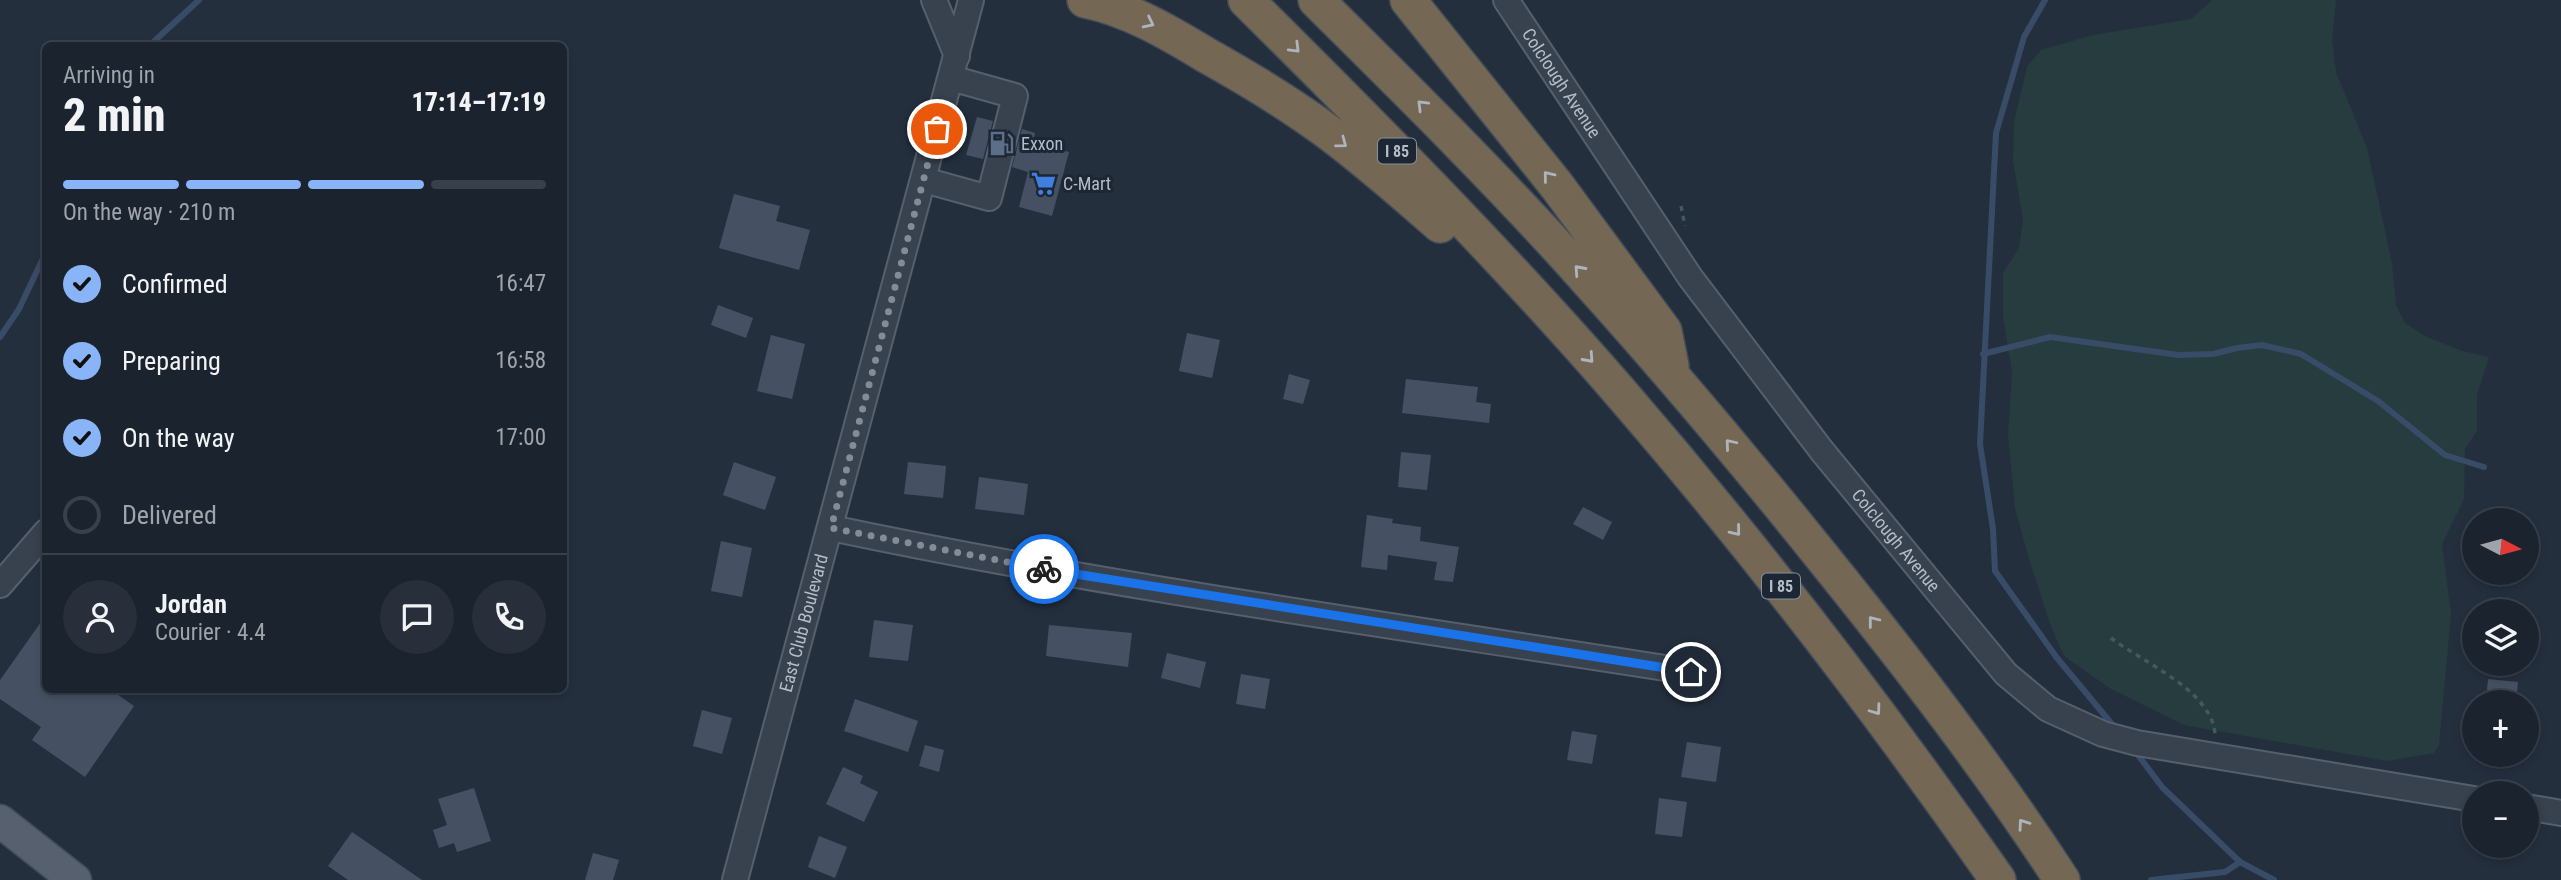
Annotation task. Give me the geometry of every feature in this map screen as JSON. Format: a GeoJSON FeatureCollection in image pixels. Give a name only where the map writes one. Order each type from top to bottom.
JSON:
{"type":"FeatureCollection","features":[{"type":"Feature","properties":{"kind":"highway"},"geometry":{"type":"LineString","coordinates":[[1085,0],[1149,22],[1292,106],[1361,157],[1444,229],[1543,307]]}},
{"type":"Feature","properties":{"kind":"highway","name":"I 85"},"geometry":{"type":"LineString","coordinates":[[1246,0],[1411,165],[1627,401],[1776,579],[1851,677],[1998,880]]}},
{"type":"Feature","properties":{"kind":"highway"},"geometry":{"type":"LineString","coordinates":[[1316,0],[1519,205],[1673,376],[1754,471],[1924,686],[2062,880]]}},
{"type":"Feature","properties":{"kind":"highway"},"geometry":{"type":"LineString","coordinates":[[1408,0],[1557,186],[1664,331],[1673,376]]}},
{"type":"Feature","properties":{"kind":"main road"},"geometry":{"type":"LineString","coordinates":[[0,821],[75,880]]}},
{"type":"Feature","properties":{"kind":"street"},"geometry":{"type":"LineString","coordinates":[[924,180],[989,198],[1015,96],[954,67],[934,0]]}},
{"type":"Feature","properties":{"kind":"street","name":"East Club Boulevard"},"geometry":{"type":"LineString","coordinates":[[735,880],[971,0]]}},
{"type":"Feature","properties":{"kind":"street","name":"Colclough Avenue"},"geometry":{"type":"LineString","coordinates":[[1506,0],[1690,277],[1822,451],[2006,674],[2048,709],[2076,723],[2137,743],[2462,797]]}},
{"type":"Feature","properties":{"kind":"street"},"geometry":{"type":"LineString","coordinates":[[831,528],[974,557],[1151,587],[1691,672]]}},
{"type":"Feature","properties":{"kind":"street"},"geometry":{"type":"LineString","coordinates":[[0,585],[42,537]]}},
{"type":"Feature","properties":{"kind":"street"},"geometry":{"type":"LineString","coordinates":[[2539,809],[2561,813]]}},
{"type":"Feature","properties":{"kind":"path"},"geometry":{"type":"LineString","coordinates":[[2111,638],[2196,695],[2214,723],[2217,757]]}},
{"type":"Feature","properties":{"kind":"green space"},"geometry":{"type":"Polygon","coordinates":[[[2212,0],[2336,0],[2332,39],[2336,72],[2367,148],[2392,263],[2396,305],[2405,323],[2425,336],[2462,351],[2489,357],[2477,395],[2477,431],[2465,449],[2464,499],[2442,544],[2451,614],[2439,745],[2434,753],[2387,761],[2184,725],[2111,689],[2064,656],[2050,624],[2030,562],[2015,509],[2008,436],[2012,372],[2003,317],[2003,273],[2019,248],[2023,220],[2013,161],[2014,122],[2027,67],[2041,50],[2093,35],[2191,19],[2212,0]]]}},
{"type":"Feature","properties":{"kind":"building"},"geometry":{"type":"Polygon","coordinates":[[[977,117],[993,121],[983,159],[966,155],[977,117]]]}},
{"type":"Feature","properties":{"kind":"building","name":"C-Mart"},"geometry":{"type":"Polygon","coordinates":[[[1022,129],[1035,133],[1033,142],[1069,152],[1052,216],[1019,207],[1028,172],[1012,167],[1022,129]]]}},
{"type":"Feature","properties":{"kind":"building"},"geometry":{"type":"Polygon","coordinates":[[[734,194],[780,206],[776,221],[810,230],[799,270],[719,248],[734,194]]]}},
{"type":"Feature","properties":{"kind":"building"},"geometry":{"type":"Polygon","coordinates":[[[718,305],[753,318],[746,338],[711,325],[718,305]]]}},
{"type":"Feature","properties":{"kind":"building"},"geometry":{"type":"Polygon","coordinates":[[[1187,333],[1220,340],[1212,378],[1179,371],[1187,333]]]}},
{"type":"Feature","properties":{"kind":"building"},"geometry":{"type":"Polygon","coordinates":[[[771,335],[805,344],[792,399],[757,391],[771,335]]]}},
{"type":"Feature","properties":{"kind":"building"},"geometry":{"type":"Polygon","coordinates":[[[1289,374],[1310,380],[1303,404],[1283,399],[1289,374]]]}},
{"type":"Feature","properties":{"kind":"building"},"geometry":{"type":"Polygon","coordinates":[[[1406,379],[1478,387],[1476,402],[1491,404],[1489,423],[1402,413],[1406,379]]]}},
{"type":"Feature","properties":{"kind":"building"},"geometry":{"type":"Polygon","coordinates":[[[1401,452],[1431,455],[1427,490],[1398,487],[1401,452]]]}},
{"type":"Feature","properties":{"kind":"building"},"geometry":{"type":"Polygon","coordinates":[[[734,462],[776,477],[765,510],[723,495],[734,462]]]}},
{"type":"Feature","properties":{"kind":"building"},"geometry":{"type":"Polygon","coordinates":[[[908,462],[946,466],[943,498],[904,494],[908,462]]]}},
{"type":"Feature","properties":{"kind":"building"},"geometry":{"type":"Polygon","coordinates":[[[979,477],[1028,484],[1024,515],[975,509],[979,477]]]}},
{"type":"Feature","properties":{"kind":"building"},"geometry":{"type":"Polygon","coordinates":[[[1583,507],[1612,522],[1603,540],[1573,524],[1583,507]]]}},
{"type":"Feature","properties":{"kind":"building"},"geometry":{"type":"Polygon","coordinates":[[[1367,515],[1393,519],[1392,523],[1421,527],[1420,541],[1459,547],[1453,582],[1434,580],[1437,562],[1388,555],[1387,570],[1361,567],[1367,515]]]}},
{"type":"Feature","properties":{"kind":"building"},"geometry":{"type":"Polygon","coordinates":[[[721,541],[752,548],[742,597],[711,591],[721,541]]]}},
{"type":"Feature","properties":{"kind":"building"},"geometry":{"type":"Polygon","coordinates":[[[874,620],[913,625],[908,661],[869,657],[874,620]]]}},
{"type":"Feature","properties":{"kind":"building"},"geometry":{"type":"Polygon","coordinates":[[[42,621],[42,693],[115,693],[134,706],[85,777],[32,740],[41,727],[0,699],[0,680],[42,621]]]}},
{"type":"Feature","properties":{"kind":"building"},"geometry":{"type":"Polygon","coordinates":[[[1049,625],[1132,633],[1128,667],[1046,656],[1049,625]]]}},
{"type":"Feature","properties":{"kind":"building"},"geometry":{"type":"Polygon","coordinates":[[[1167,653],[1206,662],[1200,688],[1161,678],[1167,653]]]}},
{"type":"Feature","properties":{"kind":"building"},"geometry":{"type":"Polygon","coordinates":[[[1241,674],[1270,679],[1265,709],[1236,704],[1241,674]]]}},
{"type":"Feature","properties":{"kind":"building"},"geometry":{"type":"Polygon","coordinates":[[[2488,679],[2518,682],[2517,690],[2487,690],[2488,679]]]}},
{"type":"Feature","properties":{"kind":"building"},"geometry":{"type":"Polygon","coordinates":[[[855,699],[918,721],[908,752],[844,731],[855,699]]]}},
{"type":"Feature","properties":{"kind":"building"},"geometry":{"type":"Polygon","coordinates":[[[702,710],[732,718],[722,754],[693,746],[702,710]]]}},
{"type":"Feature","properties":{"kind":"building"},"geometry":{"type":"Polygon","coordinates":[[[1572,731],[1597,735],[1592,764],[1567,760],[1572,731]]]}},
{"type":"Feature","properties":{"kind":"building"},"geometry":{"type":"Polygon","coordinates":[[[1687,742],[1721,747],[1716,782],[1681,777],[1687,742]]]}},
{"type":"Feature","properties":{"kind":"building"},"geometry":{"type":"Polygon","coordinates":[[[925,745],[944,750],[939,772],[919,766],[925,745]]]}},
{"type":"Feature","properties":{"kind":"building"},"geometry":{"type":"Polygon","coordinates":[[[843,767],[863,776],[860,783],[878,792],[864,822],[826,804],[843,767]]]}},
{"type":"Feature","properties":{"kind":"building"},"geometry":{"type":"Polygon","coordinates":[[[474,788],[491,841],[457,852],[454,843],[439,848],[433,830],[447,825],[438,799],[474,788]]]}},
{"type":"Feature","properties":{"kind":"building"},"geometry":{"type":"Polygon","coordinates":[[[1659,798],[1687,802],[1682,837],[1655,834],[1659,798]]]}},
{"type":"Feature","properties":{"kind":"building"},"geometry":{"type":"Polygon","coordinates":[[[352,832],[422,880],[348,880],[328,866],[352,832]]]}},
{"type":"Feature","properties":{"kind":"building"},"geometry":{"type":"Polygon","coordinates":[[[819,836],[847,847],[835,878],[808,867],[819,836]]]}},
{"type":"Feature","properties":{"kind":"building"},"geometry":{"type":"Polygon","coordinates":[[[593,853],[619,860],[613,880],[585,880],[593,853]]]}},
{"type":"Feature","properties":{"kind":"waterway"},"geometry":{"type":"LineString","coordinates":[[153,42],[199,0]]}},
{"type":"Feature","properties":{"kind":"waterway"},"geometry":{"type":"LineString","coordinates":[[2045,0],[2024,37],[1996,133],[1980,444],[1993,529],[1995,571],[2057,658],[2116,729]]}},
{"type":"Feature","properties":{"kind":"waterway"},"geometry":{"type":"LineString","coordinates":[[0,337],[19,309],[42,260]]}},
{"type":"Feature","properties":{"kind":"waterway"},"geometry":{"type":"LineString","coordinates":[[1983,354],[2050,337],[2178,355],[2213,354],[2262,345],[2301,354],[2378,401],[2445,455],[2484,467]]}},
{"type":"Feature","properties":{"kind":"waterway"},"geometry":{"type":"LineString","coordinates":[[2135,751],[2162,787],[2240,862],[2274,880]]}},
{"type":"Feature","properties":{"kind":"waterway"},"geometry":{"type":"LineString","coordinates":[[2151,880],[2225,872],[2240,862]]}},
{"type":"Feature","properties":{"kind":"way so far"},"geometry":{"type":"LineString","coordinates":[[937,129],[831,528],[1044,569]]}},
{"type":"Feature","properties":{"kind":"place","name":"Exxon"},"geometry":{"type":"Point","coordinates":[1001,144]}},
{"type":"Feature","properties":{"kind":"place","name":"C-Mart"},"geometry":{"type":"Point","coordinates":[1043,184]}},
{"type":"Feature","properties":{"kind":"route"},"geometry":{"type":"LineString","coordinates":[[1044,569],[1691,672]]}}]}
